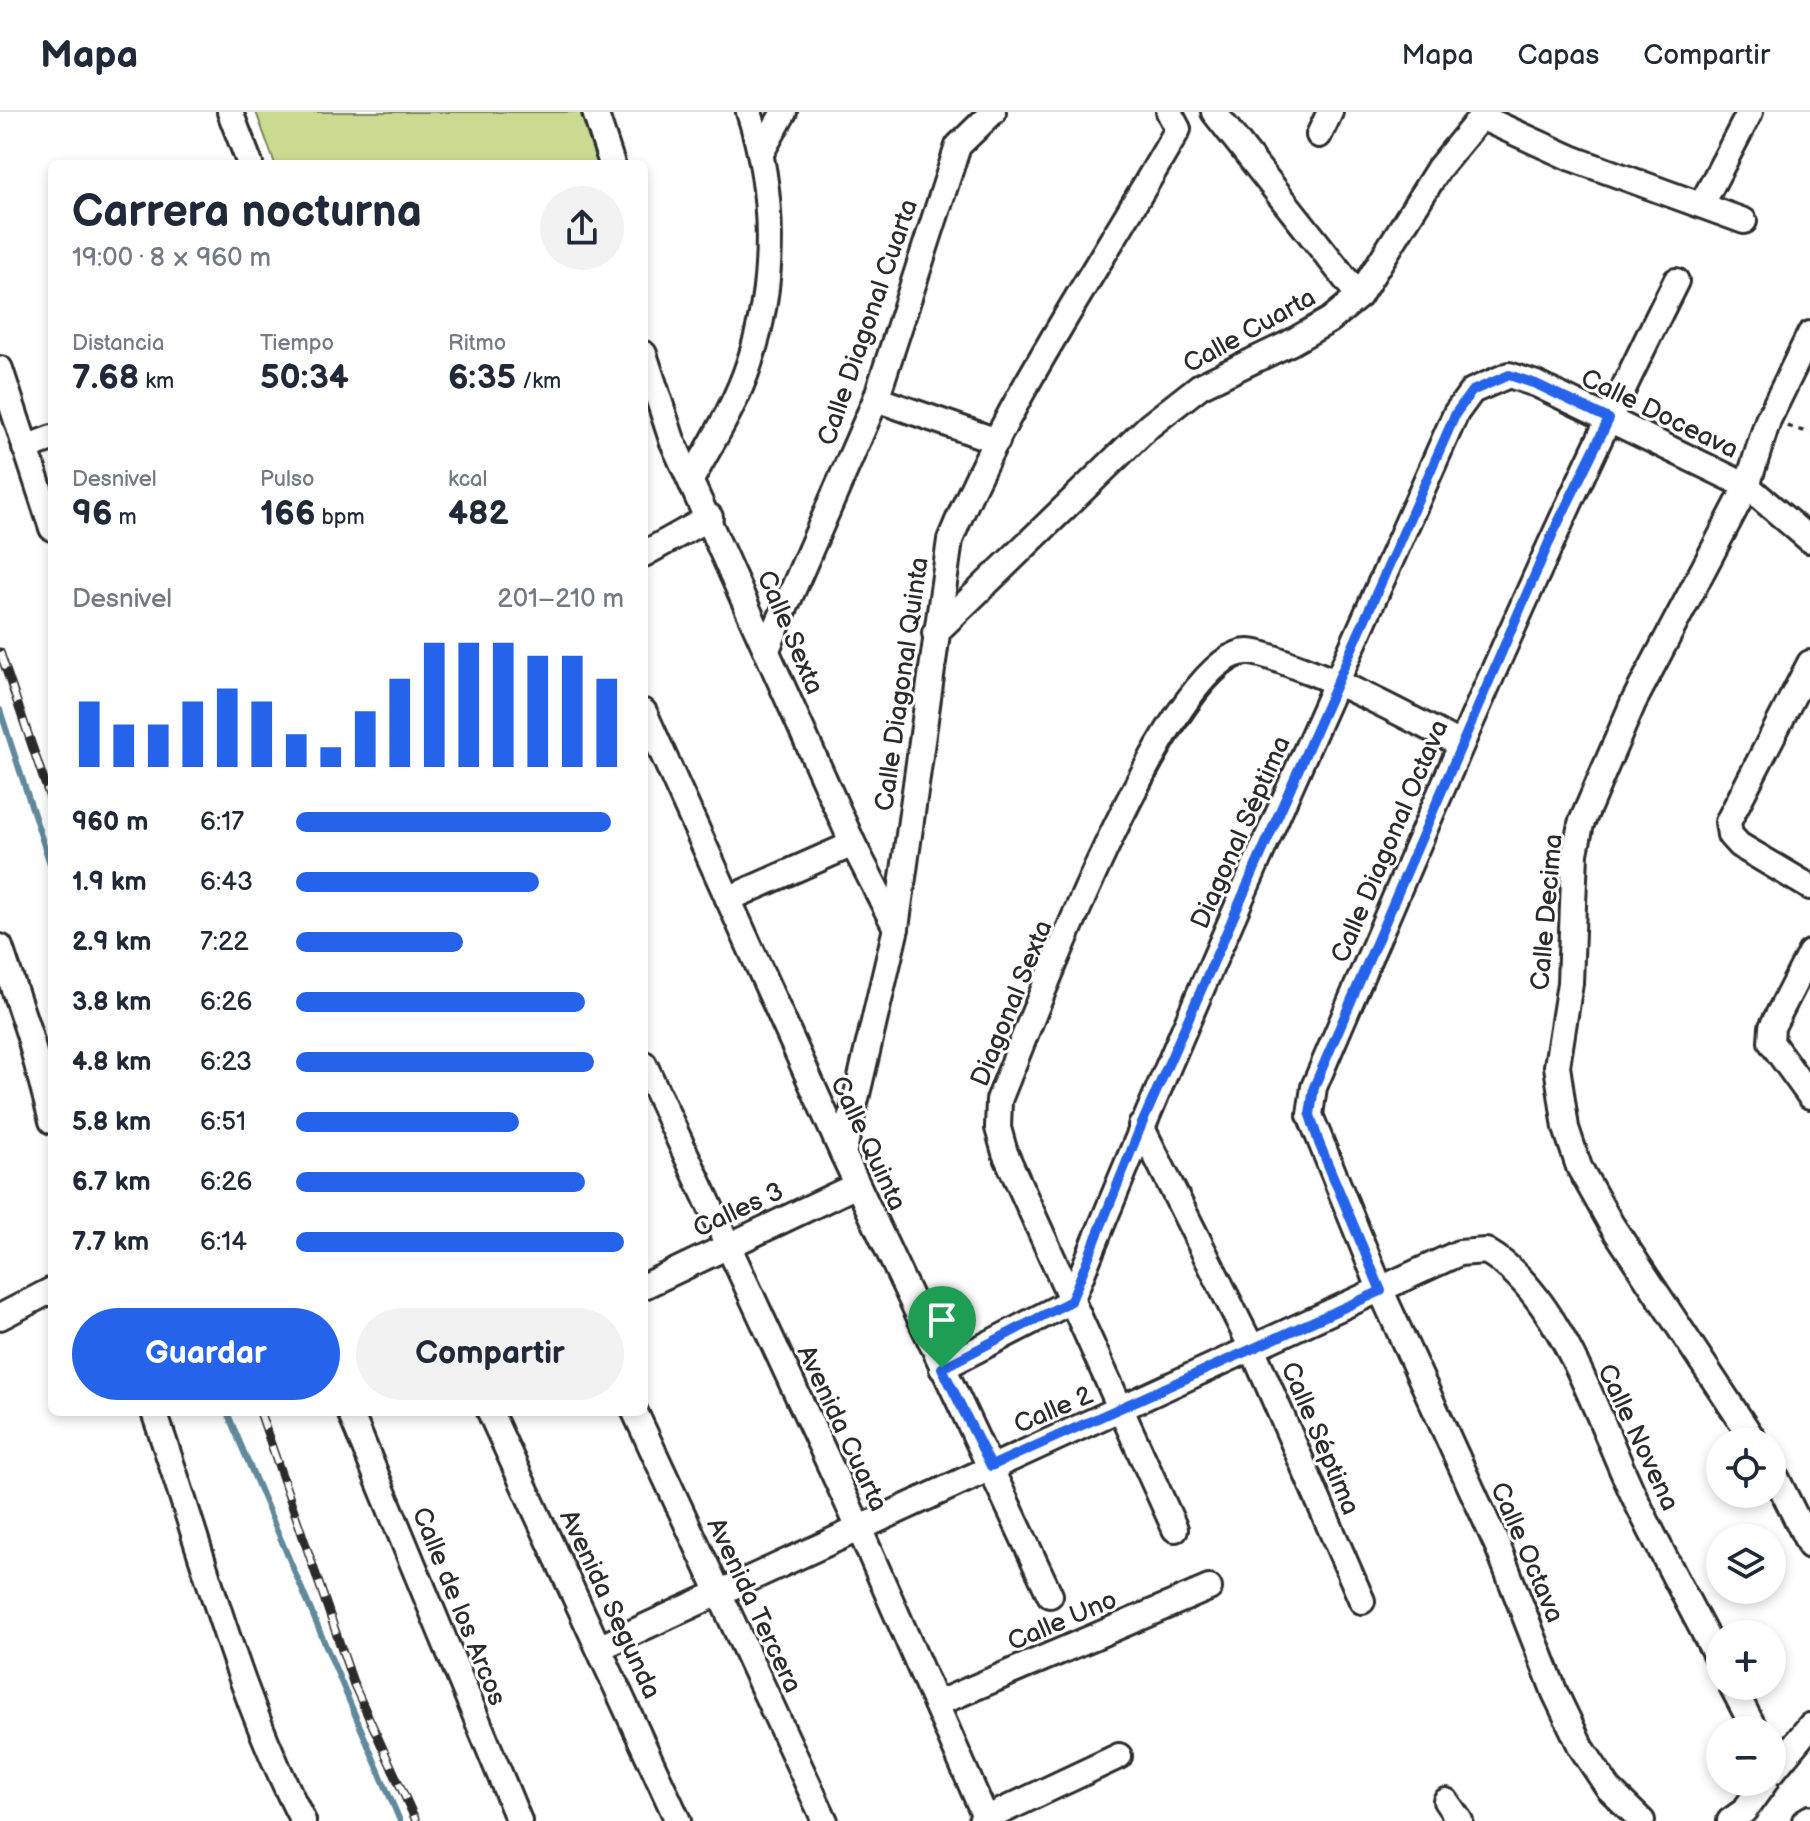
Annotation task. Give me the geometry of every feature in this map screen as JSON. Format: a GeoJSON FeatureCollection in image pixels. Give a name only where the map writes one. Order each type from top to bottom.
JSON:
{"type":"FeatureCollection","features":[{"type":"Feature","properties":{"kind":"street"},"geometry":{"type":"LineString","coordinates":[[230,112],[248,160]]}},
{"type":"Feature","properties":{"kind":"street"},"geometry":{"type":"LineString","coordinates":[[595,112],[611,160]]}},
{"type":"Feature","properties":{"kind":"street"},"geometry":{"type":"LineString","coordinates":[[692,478],[749,364],[763,301],[770,231],[762,151],[749,112]]}},
{"type":"Feature","properties":{"kind":"street"},"geometry":{"type":"LineString","coordinates":[[762,151],[784,112]]}},
{"type":"Feature","properties":{"kind":"street","name":"Calle Diagonal Cuarta"},"geometry":{"type":"LineString","coordinates":[[768,647],[876,399],[958,146],[974,126],[993,112]]}},
{"type":"Feature","properties":{"kind":"street"},"geometry":{"type":"LineString","coordinates":[[1214,112],[1359,296]]}},
{"type":"Feature","properties":{"kind":"street"},"geometry":{"type":"LineString","coordinates":[[1319,135],[1330,112]]}},
{"type":"Feature","properties":{"kind":"street"},"geometry":{"type":"LineString","coordinates":[[1702,204],[1750,112]]}},
{"type":"Feature","properties":{"kind":"street"},"geometry":{"type":"LineString","coordinates":[[1483,114],[1571,158],[1744,221]]}},
{"type":"Feature","properties":{"kind":"street","name":"Calle Cuarta"},"geometry":{"type":"LineString","coordinates":[[935,633],[1149,426],[1200,386],[1290,343],[1330,320],[1359,296],[1439,168],[1483,114]]}},
{"type":"Feature","properties":{"kind":"street","name":"Calle Diagonal Quinta"},"geometry":{"type":"LineString","coordinates":[[843,1154],[896,928],[950,540],[997,441],[1174,121]]}},
{"type":"Feature","properties":{"kind":"street","name":"Calle Diagonal Octava"},"geometry":{"type":"LineString","coordinates":[[1381,1291],[1319,1143],[1310,1115],[1314,1087],[1553,533],[1676,281]]}},
{"type":"Feature","properties":{"kind":"street","name":"Calle Decima"},"geometry":{"type":"LineString","coordinates":[[1746,1428],[1611,1224],[1579,1167],[1566,1128],[1557,1066],[1570,983],[1575,853],[1581,824],[1633,703],[1747,486],[1768,420],[1810,334]]}},
{"type":"Feature","properties":{"kind":"street","name":"Calle Sexta"},"geometry":{"type":"LineString","coordinates":[[648,366],[672,440],[710,517],[853,844],[896,928]]}},
{"type":"Feature","properties":{"kind":"street"},"geometry":{"type":"LineString","coordinates":[[0,369],[48,516]]}},
{"type":"Feature","properties":{"kind":"street","name":"Calle Doceava"},"geometry":{"type":"LineString","coordinates":[[1472,391],[1509,375],[1536,384],[1747,486],[1810,540]]}},
{"type":"Feature","properties":{"kind":"street","name":"Diagonal Séptima"},"geometry":{"type":"LineString","coordinates":[[1071,1301],[1141,1126],[1337,681],[1456,413],[1472,391]]}},
{"type":"Feature","properties":{"kind":"street"},"geometry":{"type":"LineString","coordinates":[[876,399],[997,441]]}},
{"type":"Feature","properties":{"kind":"street"},"geometry":{"type":"LineString","coordinates":[[25,448],[48,439]]}},
{"type":"Feature","properties":{"kind":"street"},"geometry":{"type":"LineString","coordinates":[[648,552],[710,517]]}},
{"type":"Feature","properties":{"kind":"street","name":"Diagonal Sexta"},"geometry":{"type":"LineString","coordinates":[[1175,1529],[1005,1153],[998,1128],[999,1100],[1116,825],[1153,749],[1199,684],[1225,660],[1248,652],[1337,681]]}},
{"type":"Feature","properties":{"kind":"street"},"geometry":{"type":"LineString","coordinates":[[1808,673],[1728,822],[1730,835],[1739,845],[1810,887]]}},
{"type":"Feature","properties":{"kind":"street"},"geometry":{"type":"LineString","coordinates":[[1337,681],[1460,744]]}},
{"type":"Feature","properties":{"kind":"street","name":"Calle Quinta"},"geometry":{"type":"LineString","coordinates":[[648,721],[857,1185],[1050,1595]]}},
{"type":"Feature","properties":{"kind":"street"},"geometry":{"type":"LineString","coordinates":[[728,899],[853,844]]}},
{"type":"Feature","properties":{"kind":"street"},"geometry":{"type":"LineString","coordinates":[[0,947],[29,1034],[48,1106]]}},
{"type":"Feature","properties":{"kind":"street"},"geometry":{"type":"LineString","coordinates":[[1807,966],[1772,1027],[1771,1042],[1810,1096]]}},
{"type":"Feature","properties":{"kind":"street","name":"Avenida Cuarta"},"geometry":{"type":"LineString","coordinates":[[648,1073],[859,1528],[984,1820]]}},
{"type":"Feature","properties":{"kind":"street","name":"Calle Séptima"},"geometry":{"type":"LineString","coordinates":[[1141,1126],[1253,1350],[1362,1601]]}},
{"type":"Feature","properties":{"kind":"street","name":"Calles 3"},"geometry":{"type":"LineString","coordinates":[[648,1284],[726,1244],[857,1185]]}},
{"type":"Feature","properties":{"kind":"street","name":"Calle 2"},"geometry":{"type":"LineString","coordinates":[[601,1647],[1459,1253],[1486,1251]]}},
{"type":"Feature","properties":{"kind":"street","name":"Calle Novena"},"geometry":{"type":"LineString","coordinates":[[1486,1251],[1522,1279],[1546,1314],[1576,1368],[1633,1495],[1706,1636]]}},
{"type":"Feature","properties":{"kind":"street","name":"Calle Octava"},"geometry":{"type":"LineString","coordinates":[[1381,1291],[1498,1547],[1574,1733],[1609,1789],[1642,1821]]}},
{"type":"Feature","properties":{"kind":"street"},"geometry":{"type":"LineString","coordinates":[[0,1317],[48,1292]]}},
{"type":"Feature","properties":{"kind":"street"},"geometry":{"type":"LineString","coordinates":[[942,1368],[1071,1301]]}},
{"type":"Feature","properties":{"kind":"street"},"geometry":{"type":"LineString","coordinates":[[155,1416],[242,1682],[270,1757],[303,1821]]}},
{"type":"Feature","properties":{"kind":"street","name":"Calle de los Arcos"},"geometry":{"type":"LineString","coordinates":[[352,1416],[519,1821]]}},
{"type":"Feature","properties":{"kind":"street","name":"Avenida Segunda"},"geometry":{"type":"LineString","coordinates":[[492,1416],[601,1647],[678,1821]]}},
{"type":"Feature","properties":{"kind":"street","name":"Avenida Tercera"},"geometry":{"type":"LineString","coordinates":[[637,1416],[825,1821]]}},
{"type":"Feature","properties":{"kind":"street"},"geometry":{"type":"LineString","coordinates":[[1786,1497],[1810,1546]]}},
{"type":"Feature","properties":{"kind":"street","name":"Calle Uno"},"geometry":{"type":"LineString","coordinates":[[936,1704],[1209,1588]]}},
{"type":"Feature","properties":{"kind":"street"},"geometry":{"type":"LineString","coordinates":[[1786,1754],[1810,1726]]}},
{"type":"Feature","properties":{"kind":"street"},"geometry":{"type":"LineString","coordinates":[[984,1820],[1119,1756]]}},
{"type":"Feature","properties":{"kind":"street"},"geometry":{"type":"LineString","coordinates":[[1730,1821],[1744,1811],[1754,1796]]}},
{"type":"Feature","properties":{"kind":"green space"},"geometry":{"type":"Polygon","coordinates":[[[256,112],[588,112],[606,160],[274,160],[256,112]]]}},
{"type":"Feature","properties":{"kind":"waterway"},"geometry":{"type":"LineString","coordinates":[[0,710],[48,858]]}},
{"type":"Feature","properties":{"kind":"waterway"},"geometry":{"type":"LineString","coordinates":[[229,1416],[400,1821]]}},
{"type":"Feature","properties":{"kind":"railway"},"geometry":{"type":"LineString","coordinates":[[0,652],[48,792]]}},
{"type":"Feature","properties":{"kind":"railway"},"geometry":{"type":"LineString","coordinates":[[261,1416],[354,1685],[416,1821]]}},
{"type":"Feature","properties":{"kind":"route"},"geometry":{"type":"LineString","coordinates":[[1509,375],[1536,384],[1609,419],[1553,533],[1314,1087],[1310,1115],[1319,1143],[1381,1291],[1122,1410],[991,1466],[942,1368],[1071,1301],[1141,1126],[1456,413],[1472,391],[1509,375]]}}]}
